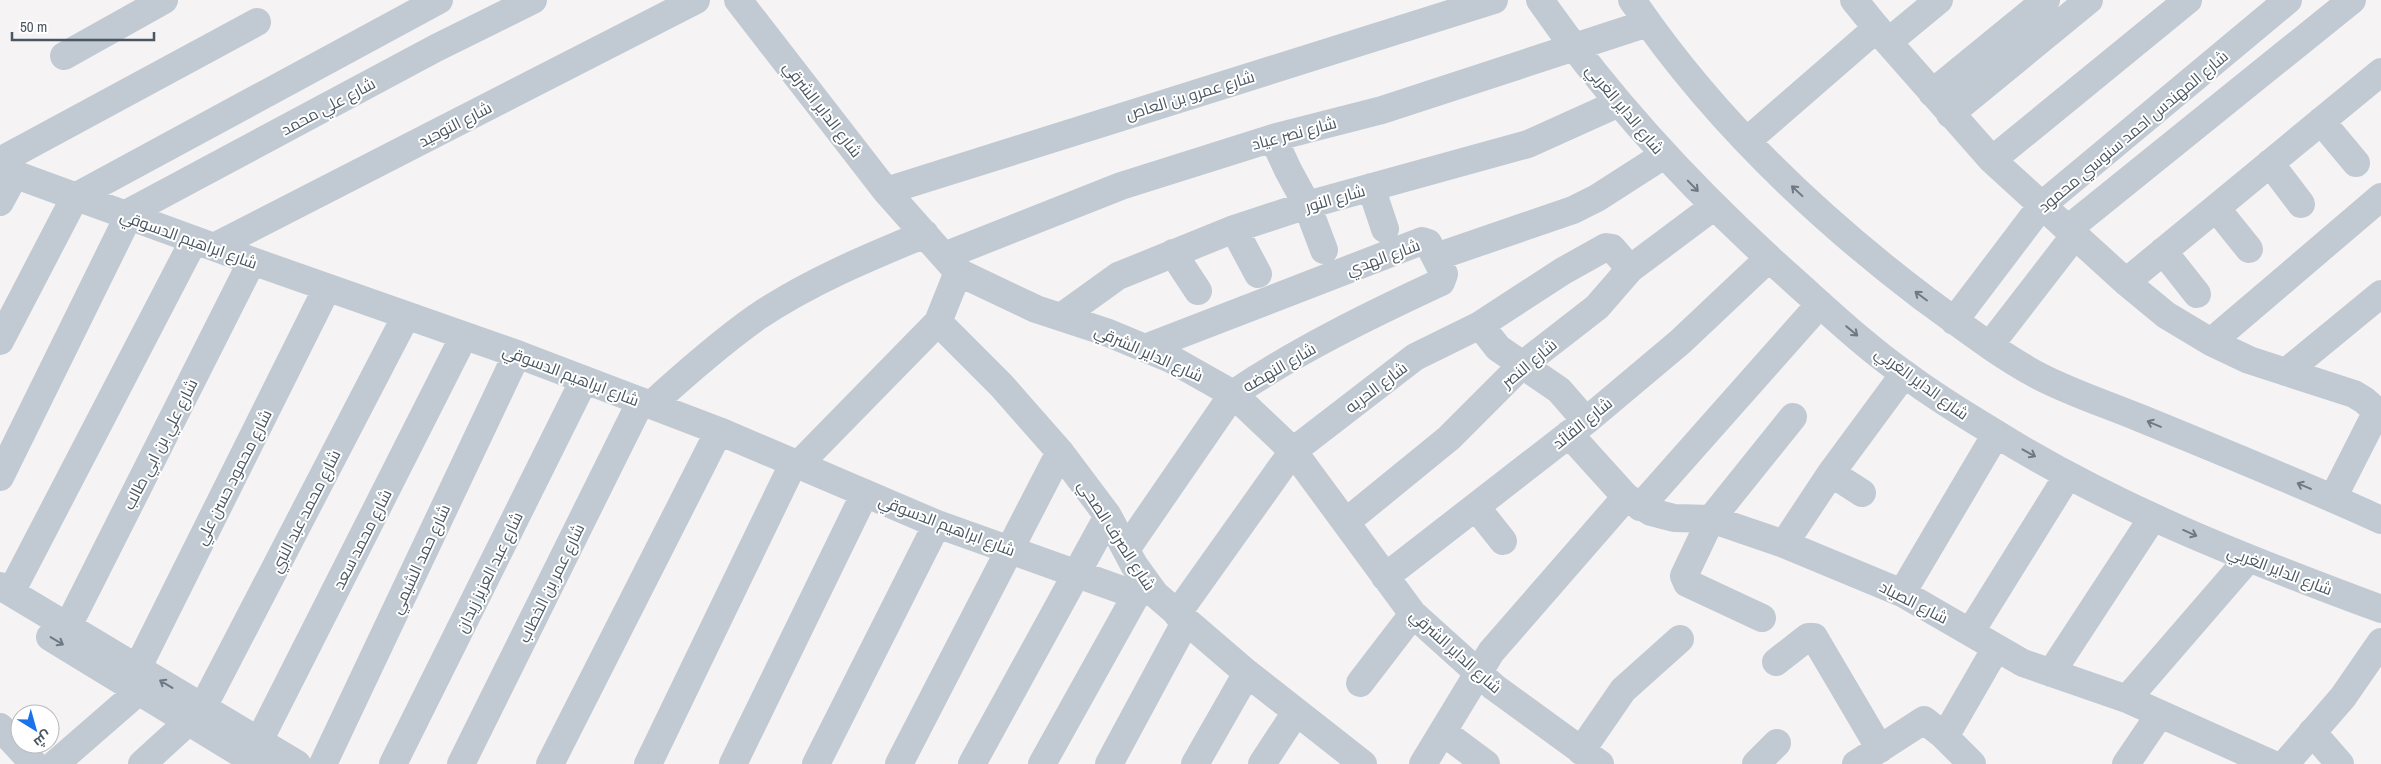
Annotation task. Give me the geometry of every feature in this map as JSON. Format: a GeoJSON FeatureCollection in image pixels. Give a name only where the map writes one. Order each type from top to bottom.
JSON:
{"type":"FeatureCollection","features":[{"type":"Feature","properties":{"kind":"street"},"geometry":{"type":"LineString","coordinates":[[64,56],[164,0]]}},
{"type":"Feature","properties":{"kind":"street"},"geometry":{"type":"LineString","coordinates":[[0,341],[75,197],[439,0]]}},
{"type":"Feature","properties":{"kind":"street","name":"شارع علي محمد"},"geometry":{"type":"LineString","coordinates":[[126,216],[436,48],[533,0]]}},
{"type":"Feature","properties":{"kind":"street","name":"شارع التوحيد"},"geometry":{"type":"LineString","coordinates":[[204,244],[696,0]]}},
{"type":"Feature","properties":{"kind":"street","name":"شارع الداير الشرقي"},"geometry":{"type":"LineString","coordinates":[[738,0],[886,191],[951,264],[1036,309],[1145,348],[1187,366],[1233,394],[1293,451],[1413,614],[1479,674],[1590,757]]}},
{"type":"Feature","properties":{"kind":"street","name":"شارع عمرو بن العاص"},"geometry":{"type":"LineString","coordinates":[[886,191],[1494,0]]}},
{"type":"Feature","properties":{"kind":"street","name":"شارع الداير الغربي"},"geometry":{"type":"LineString","coordinates":[[1540,0],[1573,47],[1619,103],[1713,207],[1820,304],[1904,374],[1996,434],[2068,475],[2153,517],[2248,559],[2381,609]]}},
{"type":"Feature","properties":{"kind":"street"},"geometry":{"type":"LineString","coordinates":[[1632,0],[1686,72],[1786,180],[1839,229],[1954,321],[2038,376],[2334,498],[2381,520]]}},
{"type":"Feature","properties":{"kind":"street"},"geometry":{"type":"LineString","coordinates":[[1854,0],[1950,114],[1992,160],[2126,282],[2166,314],[2211,342],[2249,360],[2354,394],[2381,415],[2371,423],[2334,498]]}},
{"type":"Feature","properties":{"kind":"street"},"geometry":{"type":"LineString","coordinates":[[1748,140],[1882,35],[1939,0]]}},
{"type":"Feature","properties":{"kind":"street"},"geometry":{"type":"LineString","coordinates":[[1932,93],[2046,0]]}},
{"type":"Feature","properties":{"kind":"street"},"geometry":{"type":"LineString","coordinates":[[1950,114],[2089,0]]}},
{"type":"Feature","properties":{"kind":"street"},"geometry":{"type":"LineString","coordinates":[[1992,160],[2188,0]]}},
{"type":"Feature","properties":{"kind":"street","name":"شارع المهندس احمد سنوسي محمود"},"geometry":{"type":"LineString","coordinates":[[1954,321],[2042,205],[2288,0]]}},
{"type":"Feature","properties":{"kind":"street"},"geometry":{"type":"LineString","coordinates":[[1990,345],[2071,232],[2352,0]]}},
{"type":"Feature","properties":{"kind":"street"},"geometry":{"type":"LineString","coordinates":[[0,202],[5,168],[257,22]]}},
{"type":"Feature","properties":{"kind":"street","name":"شارع نصر عياد"},"geometry":{"type":"LineString","coordinates":[[951,264],[1121,186],[1273,138],[1382,110],[1648,23]]}},
{"type":"Feature","properties":{"kind":"street"},"geometry":{"type":"LineString","coordinates":[[2126,282],[2321,121],[2377,83]]}},
{"type":"Feature","properties":{"kind":"street","name":"شارع النور"},"geometry":{"type":"LineString","coordinates":[[1061,317],[1118,276],[1234,229],[1307,205],[1528,144],[1619,103]]}},
{"type":"Feature","properties":{"kind":"street"},"geometry":{"type":"LineString","coordinates":[[2321,121],[2356,163]]}},
{"type":"Feature","properties":{"kind":"street"},"geometry":{"type":"LineString","coordinates":[[1273,138],[1307,205],[1324,250]]}},
{"type":"Feature","properties":{"kind":"street","name":"شارع الهدي"},"geometry":{"type":"LineString","coordinates":[[1145,348],[1422,241],[1428,243],[1436,257],[1579,207],[1664,155]]}},
{"type":"Feature","properties":{"kind":"street"},"geometry":{"type":"LineString","coordinates":[[2270,164],[2301,204]]}},
{"type":"Feature","properties":{"kind":"street","name":"شارع ابراهيم الدسوقي"},"geometry":{"type":"LineString","coordinates":[[5,168],[126,216],[518,354],[719,431],[937,524],[1077,574],[1140,588]]}},
{"type":"Feature","properties":{"kind":"street"},"geometry":{"type":"LineString","coordinates":[[1371,187],[1384,229]]}},
{"type":"Feature","properties":{"kind":"street"},"geometry":{"type":"LineString","coordinates":[[2211,342],[2381,197]]}},
{"type":"Feature","properties":{"kind":"street","name":"شارع النصر"},"geometry":{"type":"LineString","coordinates":[[1346,522],[1449,438],[1521,366],[1598,307],[1630,269],[1713,207]]}},
{"type":"Feature","properties":{"kind":"street"},"geometry":{"type":"LineString","coordinates":[[2216,208],[2249,249]]}},
{"type":"Feature","properties":{"kind":"street"},"geometry":{"type":"LineString","coordinates":[[0,477],[126,216]]}},
{"type":"Feature","properties":{"kind":"street"},"geometry":{"type":"LineString","coordinates":[[1234,229],[1258,274]]}},
{"type":"Feature","properties":{"kind":"street"},"geometry":{"type":"LineString","coordinates":[[646,403],[702,358],[758,317],[818,281],[925,234]]}},
{"type":"Feature","properties":{"kind":"street"},"geometry":{"type":"LineString","coordinates":[[4,595],[204,244]]}},
{"type":"Feature","properties":{"kind":"street","name":"شارع الحريه"},"geometry":{"type":"LineString","coordinates":[[1109,764],[1182,617],[1293,451],[1415,357],[1480,326],[1563,271],[1606,247],[1612,248],[1630,269]]}},
{"type":"Feature","properties":{"kind":"street"},"geometry":{"type":"LineString","coordinates":[[2163,251],[2197,294]]}},
{"type":"Feature","properties":{"kind":"street"},"geometry":{"type":"LineString","coordinates":[[1173,253],[1198,291]]}},
{"type":"Feature","properties":{"kind":"street","name":"شارع النهضه"},"geometry":{"type":"LineString","coordinates":[[1127,548],[1233,394],[1259,377],[1371,314],[1441,282],[1444,274],[1436,257]]}},
{"type":"Feature","properties":{"kind":"street","name":"شارع القائد"},"geometry":{"type":"LineString","coordinates":[[1385,577],[1577,428],[1680,342],[1769,258]]}},
{"type":"Feature","properties":{"kind":"street","name":"شارع علي بن ابي طالب"},"geometry":{"type":"LineString","coordinates":[[68,626],[252,261]]}},
{"type":"Feature","properties":{"kind":"street"},"geometry":{"type":"LineString","coordinates":[[648,764],[796,463],[938,322],[951,264]]}},
{"type":"Feature","properties":{"kind":"street","name":"شارع محمود حسن علي"},"geometry":{"type":"LineString","coordinates":[[138,679],[327,288]]}},
{"type":"Feature","properties":{"kind":"street"},"geometry":{"type":"LineString","coordinates":[[2286,372],[2381,295]]}},
{"type":"Feature","properties":{"kind":"street"},"geometry":{"type":"LineString","coordinates":[[1423,764],[1491,652],[1820,304]]}},
{"type":"Feature","properties":{"kind":"street","name":"شارع محمد عبد النبي"},"geometry":{"type":"LineString","coordinates":[[196,714],[406,316]]}},
{"type":"Feature","properties":{"kind":"street","name":"شارع الصرف الصحي"},"geometry":{"type":"LineString","coordinates":[[938,322],[1001,385],[1060,452],[1108,516],[1127,548],[1140,588],[1161,600],[1182,617],[1296,712],[1348,760]]}},
{"type":"Feature","properties":{"kind":"street","name":"شارع الصياد"},"geometry":{"type":"LineString","coordinates":[[1480,326],[1492,343],[1521,366],[1559,390],[1577,428],[1633,502],[1674,518],[1711,519],[1784,544],[1902,593],[1971,631],[1996,648],[2051,673],[2128,699],[2272,764]]}},
{"type":"Feature","properties":{"kind":"street","name":"شارع محمد سعد"},"geometry":{"type":"LineString","coordinates":[[250,756],[464,336]]}},
{"type":"Feature","properties":{"kind":"street","name":"شارع حمد الشيمي"},"geometry":{"type":"LineString","coordinates":[[323,764],[518,354]]}},
{"type":"Feature","properties":{"kind":"street"},"geometry":{"type":"LineString","coordinates":[[1784,544],[1831,473],[1904,374]]}},
{"type":"Feature","properties":{"kind":"street","name":"شارع عبد العزيز زيدان"},"geometry":{"type":"LineString","coordinates":[[393,764],[584,380]]}},
{"type":"Feature","properties":{"kind":"street","name":"شارع عمر بن الخطاب"},"geometry":{"type":"LineString","coordinates":[[461,764],[646,403]]}},
{"type":"Feature","properties":{"kind":"street"},"geometry":{"type":"LineString","coordinates":[[1762,618],[1687,583],[1684,579],[1711,519],[1793,417]]}},
{"type":"Feature","properties":{"kind":"street"},"geometry":{"type":"LineString","coordinates":[[550,764],[719,431]]}},
{"type":"Feature","properties":{"kind":"street"},"geometry":{"type":"LineString","coordinates":[[1902,593],[1996,434]]}},
{"type":"Feature","properties":{"kind":"street"},"geometry":{"type":"LineString","coordinates":[[899,764],[1060,452]]}},
{"type":"Feature","properties":{"kind":"street"},"geometry":{"type":"LineString","coordinates":[[1831,473],[1862,492]]}},
{"type":"Feature","properties":{"kind":"street"},"geometry":{"type":"LineString","coordinates":[[1971,631],[2068,475]]}},
{"type":"Feature","properties":{"kind":"street"},"geometry":{"type":"LineString","coordinates":[[732,764],[865,493]]}},
{"type":"Feature","properties":{"kind":"street"},"geometry":{"type":"LineString","coordinates":[[1476,507],[1502,541]]}},
{"type":"Feature","properties":{"kind":"street"},"geometry":{"type":"LineString","coordinates":[[972,764],[1108,516]]}},
{"type":"Feature","properties":{"kind":"street"},"geometry":{"type":"LineString","coordinates":[[2051,673],[2153,517]]}},
{"type":"Feature","properties":{"kind":"street"},"geometry":{"type":"LineString","coordinates":[[816,764],[937,524]]}},
{"type":"Feature","properties":{"kind":"street"},"geometry":{"type":"LineString","coordinates":[[2128,699],[2248,559]]}},
{"type":"Feature","properties":{"kind":"street"},"geometry":{"type":"LineString","coordinates":[[1042,764],[1140,588]]}},
{"type":"Feature","properties":{"kind":"street"},"geometry":{"type":"LineString","coordinates":[[4,595],[68,626],[138,679]]}},
{"type":"Feature","properties":{"kind":"street"},"geometry":{"type":"LineString","coordinates":[[4,595],[196,714],[250,756],[297,764]]}},
{"type":"Feature","properties":{"kind":"street"},"geometry":{"type":"LineString","coordinates":[[1360,682],[1413,614]]}},
{"type":"Feature","properties":{"kind":"street"},"geometry":{"type":"LineString","coordinates":[[1776,662],[1808,637],[1814,637],[1880,749]]}},
{"type":"Feature","properties":{"kind":"street"},"geometry":{"type":"LineString","coordinates":[[1590,757],[1623,690],[1680,639]]}},
{"type":"Feature","properties":{"kind":"street"},"geometry":{"type":"LineString","coordinates":[[1943,735],[1947,733],[1996,648]]}},
{"type":"Feature","properties":{"kind":"street"},"geometry":{"type":"LineString","coordinates":[[2285,764],[2377,659]]}},
{"type":"Feature","properties":{"kind":"street"},"geometry":{"type":"LineString","coordinates":[[1195,764],[1247,673]]}},
{"type":"Feature","properties":{"kind":"street"},"geometry":{"type":"LineString","coordinates":[[55,764],[138,679]]}},
{"type":"Feature","properties":{"kind":"street"},"geometry":{"type":"LineString","coordinates":[[1262,764],[1296,712]]}},
{"type":"Feature","properties":{"kind":"street"},"geometry":{"type":"LineString","coordinates":[[142,764],[196,714]]}},
{"type":"Feature","properties":{"kind":"street"},"geometry":{"type":"LineString","coordinates":[[2126,764],[2160,714]]}},
{"type":"Feature","properties":{"kind":"street"},"geometry":{"type":"LineString","coordinates":[[1856,764],[1924,720],[1943,735],[1972,764]]}},
{"type":"Feature","properties":{"kind":"street"},"geometry":{"type":"LineString","coordinates":[[0,727],[34,764]]}},
{"type":"Feature","properties":{"kind":"street"},"geometry":{"type":"LineString","coordinates":[[1443,732],[1486,764]]}},
{"type":"Feature","properties":{"kind":"street"},"geometry":{"type":"LineString","coordinates":[[2312,732],[2340,764]]}},
{"type":"Feature","properties":{"kind":"street"},"geometry":{"type":"LineString","coordinates":[[1756,764],[1777,743]]}}]}
